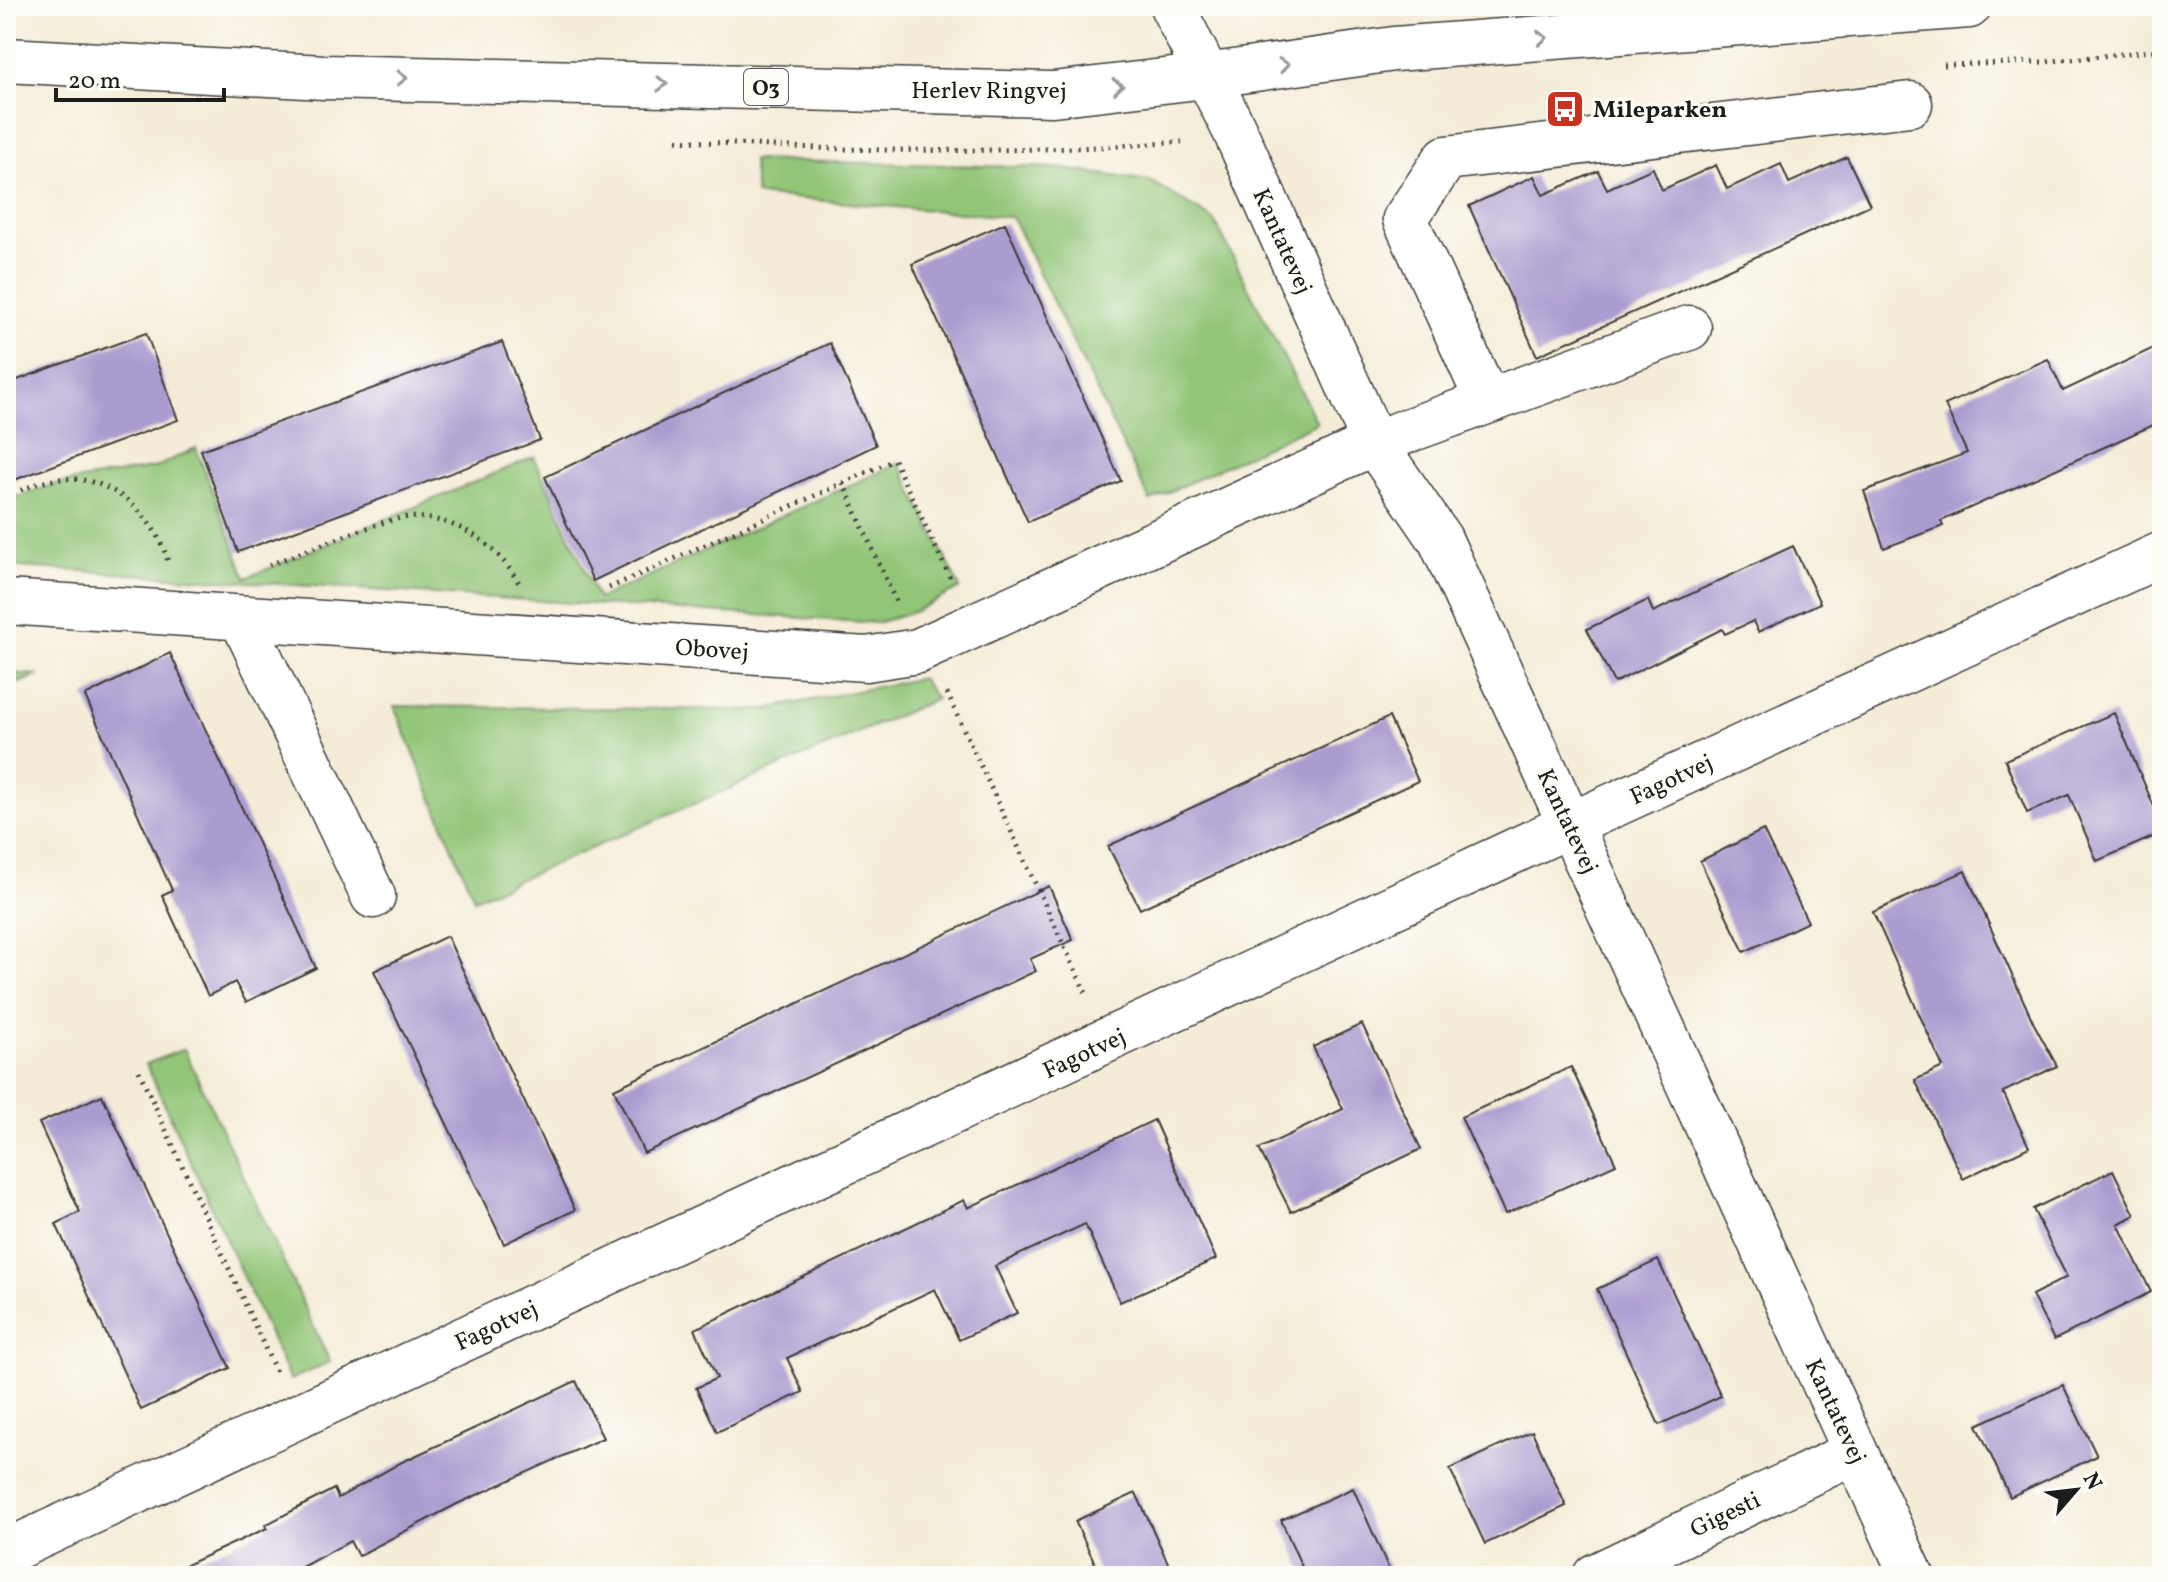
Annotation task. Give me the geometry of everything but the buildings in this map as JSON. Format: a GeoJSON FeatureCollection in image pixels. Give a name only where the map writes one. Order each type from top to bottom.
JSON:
{"type":"FeatureCollection","features":[{"type":"Feature","properties":{"kind":"street"},"geometry":{"type":"LineString","coordinates":[[1172,6],[1206,76]]}},
{"type":"Feature","properties":{"kind":"street","name":"Herlev Ringvej"},"geometry":{"type":"LineString","coordinates":[[6,60],[324,77],[1053,94],[1394,49],[1969,6]]}},
{"type":"Feature","properties":{"kind":"street","name":"Kantatevej"},"geometry":{"type":"LineString","coordinates":[[1206,76],[1374,443],[1440,539],[1912,1576]]}},
{"type":"Feature","properties":{"kind":"street"},"geometry":{"type":"LineString","coordinates":[[1487,400],[1405,219],[1446,158],[1910,104]]}},
{"type":"Feature","properties":{"kind":"street","name":"Obovej"},"geometry":{"type":"LineString","coordinates":[[6,602],[866,659],[922,650],[1374,443],[1689,328]]}},
{"type":"Feature","properties":{"kind":"street","name":"Fagotvej"},"geometry":{"type":"LineString","coordinates":[[6,1552],[1570,825],[2162,554]]}},
{"type":"Feature","properties":{"kind":"street"},"geometry":{"type":"LineString","coordinates":[[256,620],[373,896]]}},
{"type":"Feature","properties":{"kind":"street","name":"Gigesti"},"geometry":{"type":"LineString","coordinates":[[1595,1576],[1855,1452]]}},
{"type":"Feature","properties":{"kind":"path"},"geometry":{"type":"LineString","coordinates":[[256,620],[253,572],[406,517],[466,528],[495,550],[554,639],[584,602],[894,460],[973,627]]}},
{"type":"Feature","properties":{"kind":"path"},"geometry":{"type":"LineString","coordinates":[[6,496],[48,481],[70,479],[101,486],[138,509],[165,551],[171,572],[172,614]]}},
{"type":"Feature","properties":{"kind":"path"},"geometry":{"type":"LineString","coordinates":[[843,483],[1109,1041]]}},
{"type":"Feature","properties":{"kind":"path"},"geometry":{"type":"LineString","coordinates":[[139,1071],[297,1417]]}},
{"type":"Feature","properties":{"kind":"green space"},"geometry":{"type":"Polygon","coordinates":[[[752,160],[1057,168],[1150,181],[1214,220],[1317,423],[1150,501],[1012,217],[756,195],[752,160]]]}},
{"type":"Feature","properties":{"kind":"green space"},"geometry":{"type":"Polygon","coordinates":[[[196,448],[246,578],[534,457],[598,599],[899,463],[960,588],[916,611],[877,623],[6,566],[6,501],[52,485],[157,467],[196,448]]]}},
{"type":"Feature","properties":{"kind":"green space"},"geometry":{"type":"Polygon","coordinates":[[[6,673],[39,675],[6,688],[6,673]]]}},
{"type":"Feature","properties":{"kind":"green space"},"geometry":{"type":"Polygon","coordinates":[[[921,678],[936,699],[474,899],[394,706],[762,710],[921,678]]]}},
{"type":"Feature","properties":{"kind":"green space"},"geometry":{"type":"Polygon","coordinates":[[[184,1049],[330,1362],[290,1380],[146,1064],[184,1049]]]}},
{"type":"Feature","properties":{"kind":"place","name":"Mileparken"},"geometry":{"type":"Point","coordinates":[1565,109]}}]}
